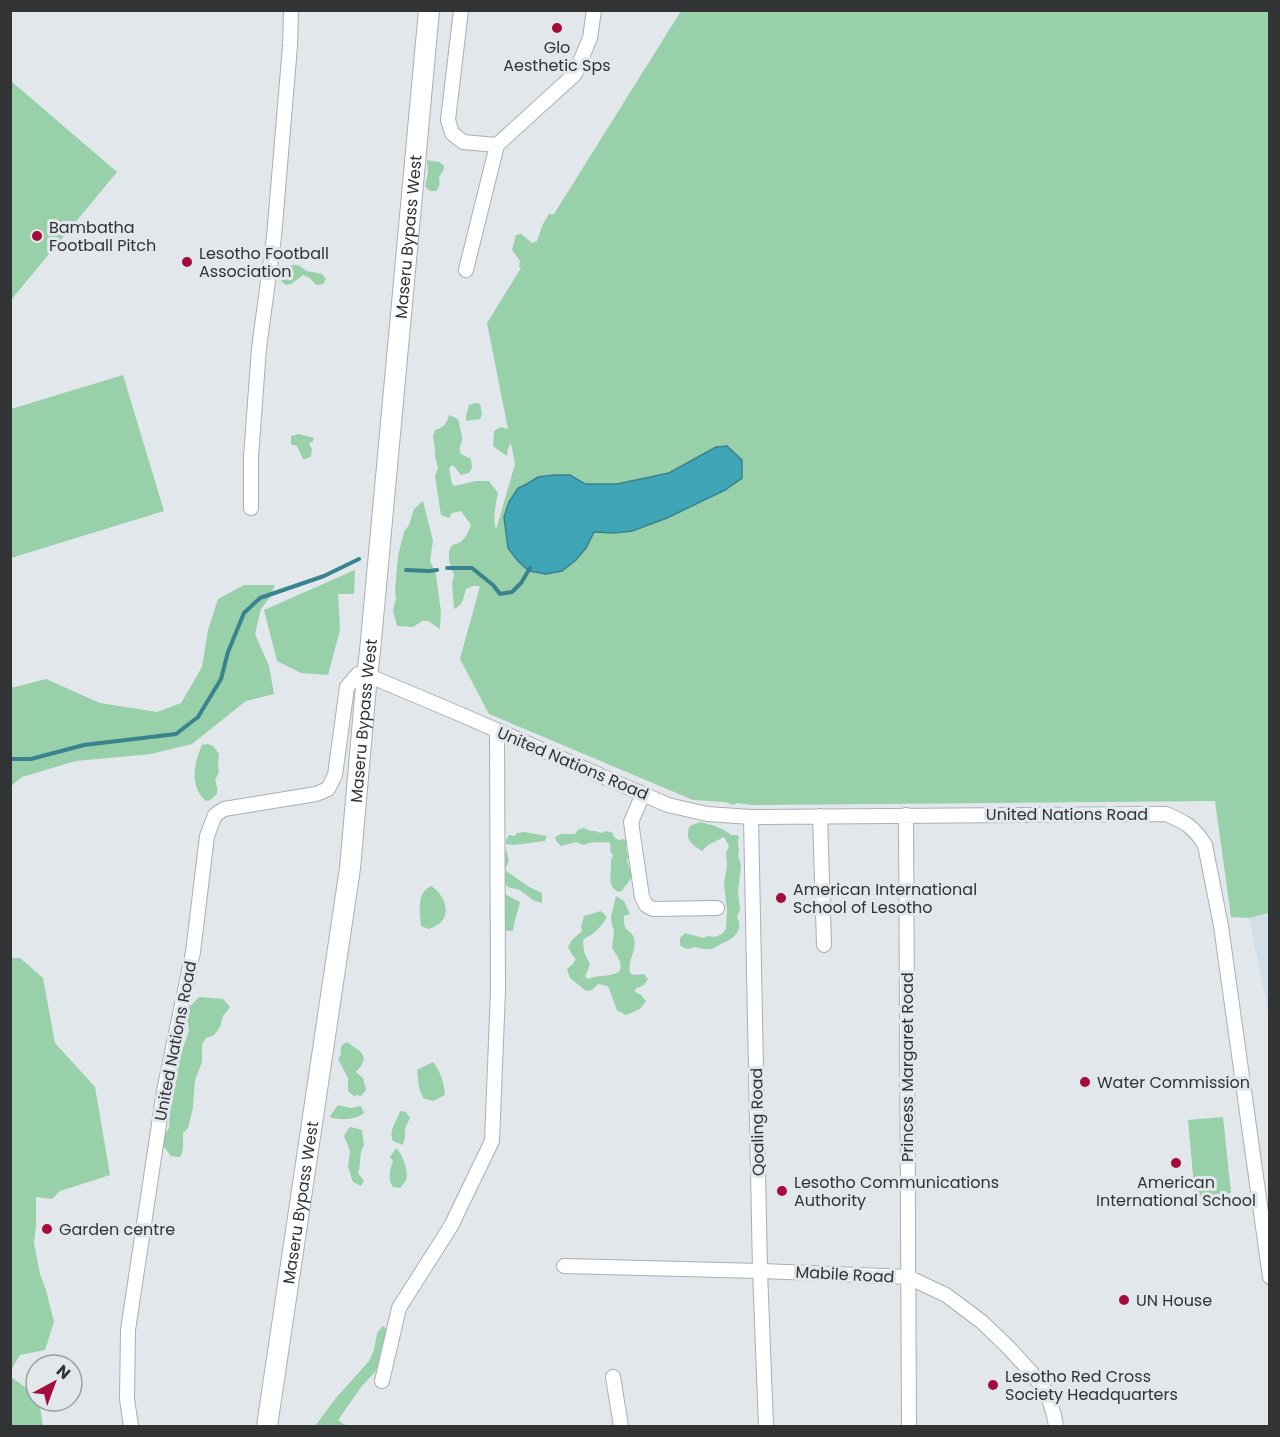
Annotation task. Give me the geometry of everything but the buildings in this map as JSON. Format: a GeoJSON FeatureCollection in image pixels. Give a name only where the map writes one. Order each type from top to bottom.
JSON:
{"type":"FeatureCollection","features":[{"type":"Feature","properties":{"kind":"main road","name":"Maseru Bypass West"},"geometry":{"type":"LineString","coordinates":[[267,1426],[350,868],[429,10]]}},
{"type":"Feature","properties":{"kind":"street"},"geometry":{"type":"LineString","coordinates":[[251,508],[251,457],[259,348],[274,237],[291,10]]}},
{"type":"Feature","properties":{"kind":"street"},"geometry":{"type":"LineString","coordinates":[[461,10],[448,120],[452,133],[463,142],[497,145]]}},
{"type":"Feature","properties":{"kind":"street"},"geometry":{"type":"LineString","coordinates":[[466,270],[497,145],[575,74],[590,38],[594,10]]}},
{"type":"Feature","properties":{"kind":"street","name":"United Nations Road"},"geometry":{"type":"LineString","coordinates":[[130,1426],[127,1399],[128,1330],[164,1091],[193,952],[207,836],[215,815],[224,809],[316,794],[328,789],[335,776],[347,687],[358,674],[367,675],[668,805],[707,814],[751,817],[1166,813],[1186,823],[1198,833],[1205,845],[1221,926],[1269,1277]]}},
{"type":"Feature","properties":{"kind":"street"},"geometry":{"type":"LineString","coordinates":[[382,1381],[399,1308],[451,1226],[492,1141],[498,991],[497,731]]}},
{"type":"Feature","properties":{"kind":"street"},"geometry":{"type":"LineString","coordinates":[[643,794],[631,822],[642,897],[646,905],[653,909],[717,908]]}},
{"type":"Feature","properties":{"kind":"street","name":"Princess Margaret Road"},"geometry":{"type":"LineString","coordinates":[[906,815],[909,1426]]}},
{"type":"Feature","properties":{"kind":"street"},"geometry":{"type":"LineString","coordinates":[[820,816],[824,945]]}},
{"type":"Feature","properties":{"kind":"street","name":"Qoaling Road"},"geometry":{"type":"LineString","coordinates":[[751,817],[760,1270],[766,1426]]}},
{"type":"Feature","properties":{"kind":"street","name":"Mabile Road"},"geometry":{"type":"LineString","coordinates":[[564,1266],[760,1270],[908,1277],[946,1295],[982,1322],[1008,1347],[1047,1393],[1056,1426]]}},
{"type":"Feature","properties":{"kind":"street"},"geometry":{"type":"LineString","coordinates":[[613,1377],[621,1426]]}},
{"type":"Feature","properties":{"kind":"shaded area"},"geometry":{"type":"Polygon","coordinates":[[[1269,913],[1269,1015],[1249,918],[1269,913]]]}},
{"type":"Feature","properties":{"kind":"green space"},"geometry":{"type":"Polygon","coordinates":[[[681,11],[1269,11],[1269,913],[1249,918],[1231,917],[1215,801],[753,805],[736,803],[734,805],[725,802],[693,800],[489,714],[460,659],[480,586],[466,589],[461,603],[454,609],[452,583],[454,575],[449,561],[449,551],[452,545],[462,540],[471,525],[461,511],[452,513],[449,518],[441,515],[435,476],[438,468],[433,436],[435,430],[446,423],[449,415],[459,421],[462,439],[460,452],[471,459],[472,468],[469,473],[461,475],[453,465],[449,468],[452,484],[454,486],[476,481],[489,481],[498,493],[495,512],[496,530],[515,464],[511,443],[507,456],[493,446],[494,431],[501,427],[508,429],[487,323],[521,268],[519,267],[520,261],[512,250],[516,235],[521,234],[532,243],[537,241],[549,214],[554,214],[681,11]]]}},
{"type":"Feature","properties":{"kind":"green space","name":"Bambatha Football Pitch"},"geometry":{"type":"Polygon","coordinates":[[[11,81],[117,172],[11,300],[11,81]]]}},
{"type":"Feature","properties":{"kind":"green space"},"geometry":{"type":"Polygon","coordinates":[[[427,160],[439,162],[444,166],[436,191],[430,191],[425,186],[428,173],[427,160]]]}},
{"type":"Feature","properties":{"kind":"green space"},"geometry":{"type":"Polygon","coordinates":[[[292,265],[322,274],[326,279],[323,284],[316,285],[310,278],[303,275],[286,285],[281,281],[281,272],[292,265]]]}},
{"type":"Feature","properties":{"kind":"green space"},"geometry":{"type":"Polygon","coordinates":[[[123,375],[164,511],[11,558],[11,409],[123,375]]]}},
{"type":"Feature","properties":{"kind":"green space"},"geometry":{"type":"Polygon","coordinates":[[[480,404],[482,414],[480,419],[466,421],[469,405],[480,404]]]}},
{"type":"Feature","properties":{"kind":"green space"},"geometry":{"type":"Polygon","coordinates":[[[299,434],[314,438],[309,444],[312,449],[311,456],[306,459],[303,459],[297,446],[291,444],[291,436],[299,434]]]}},
{"type":"Feature","properties":{"kind":"green space"},"geometry":{"type":"Polygon","coordinates":[[[423,501],[433,541],[430,561],[436,575],[441,612],[440,629],[428,621],[422,621],[413,627],[397,626],[393,610],[396,599],[398,556],[404,532],[414,509],[423,501]]]}},
{"type":"Feature","properties":{"kind":"green space"},"geometry":{"type":"Polygon","coordinates":[[[355,570],[354,594],[338,594],[340,630],[328,675],[301,673],[277,661],[264,610],[355,570]]]}},
{"type":"Feature","properties":{"kind":"green space"},"geometry":{"type":"Polygon","coordinates":[[[244,585],[275,585],[261,609],[255,634],[269,666],[274,694],[246,701],[192,744],[151,754],[76,761],[22,777],[11,786],[11,688],[46,679],[100,703],[157,712],[181,703],[202,667],[208,630],[218,599],[244,585]]]}},
{"type":"Feature","properties":{"kind":"green space"},"geometry":{"type":"Polygon","coordinates":[[[202,745],[213,746],[219,754],[219,772],[215,780],[217,794],[206,801],[197,788],[195,767],[202,745]]]}},
{"type":"Feature","properties":{"kind":"green space"},"geometry":{"type":"Polygon","coordinates":[[[700,822],[739,837],[740,910],[737,917],[739,930],[731,939],[715,948],[687,949],[680,945],[680,938],[685,933],[703,938],[715,937],[726,929],[727,910],[724,883],[727,866],[726,853],[729,846],[724,837],[708,845],[702,851],[695,846],[688,838],[688,831],[690,826],[700,822]]]}},
{"type":"Feature","properties":{"kind":"green space"},"geometry":{"type":"Polygon","coordinates":[[[583,828],[600,833],[607,831],[613,833],[618,840],[627,841],[627,861],[632,875],[622,891],[618,892],[611,882],[613,855],[609,842],[584,845],[576,842],[561,846],[556,841],[555,837],[561,834],[575,834],[583,828]]]}},
{"type":"Feature","properties":{"kind":"green space"},"geometry":{"type":"Polygon","coordinates":[[[517,833],[547,836],[545,841],[506,844],[509,835],[515,836],[517,833]]]}},
{"type":"Feature","properties":{"kind":"green space"},"geometry":{"type":"Polygon","coordinates":[[[506,849],[509,861],[505,870],[542,893],[542,903],[533,900],[520,890],[508,887],[501,868],[506,849]]]}},
{"type":"Feature","properties":{"kind":"green space"},"geometry":{"type":"Polygon","coordinates":[[[431,886],[442,897],[446,912],[441,922],[429,929],[421,926],[420,903],[423,893],[431,886]]]}},
{"type":"Feature","properties":{"kind":"green space"},"geometry":{"type":"Polygon","coordinates":[[[503,893],[520,902],[513,931],[503,929],[503,893]]]}},
{"type":"Feature","properties":{"kind":"green space"},"geometry":{"type":"Polygon","coordinates":[[[616,896],[624,901],[630,914],[624,916],[625,926],[633,935],[635,943],[630,973],[644,974],[648,979],[644,985],[635,989],[635,992],[646,1001],[640,1009],[626,1015],[617,1010],[608,986],[598,984],[592,990],[586,991],[570,978],[567,969],[576,959],[568,947],[582,931],[584,916],[601,911],[607,917],[596,931],[583,940],[584,952],[590,964],[585,977],[589,979],[611,975],[619,971],[621,966],[612,948],[614,930],[611,917],[616,896]]]}},
{"type":"Feature","properties":{"kind":"green space"},"geometry":{"type":"Polygon","coordinates":[[[10,958],[20,958],[43,978],[55,1043],[95,1087],[110,1175],[60,1191],[52,1199],[36,1197],[34,1243],[54,1322],[45,1350],[20,1355],[11,1370],[10,958]]]}},
{"type":"Feature","properties":{"kind":"green space"},"geometry":{"type":"Polygon","coordinates":[[[199,997],[223,999],[230,1007],[214,1035],[206,1038],[202,1044],[202,1062],[195,1080],[193,1108],[188,1128],[183,1133],[183,1150],[180,1157],[171,1156],[164,1147],[164,1136],[169,1128],[170,1095],[175,1086],[178,1063],[189,1030],[186,1011],[199,997]]]}},
{"type":"Feature","properties":{"kind":"green space"},"geometry":{"type":"Polygon","coordinates":[[[347,1042],[360,1051],[364,1057],[362,1065],[356,1072],[363,1078],[366,1090],[361,1096],[356,1095],[355,1097],[348,1091],[348,1078],[338,1059],[341,1046],[347,1042]]]}},
{"type":"Feature","properties":{"kind":"green space"},"geometry":{"type":"Polygon","coordinates":[[[433,1062],[442,1078],[445,1095],[433,1101],[423,1098],[419,1088],[417,1070],[433,1062]]]}},
{"type":"Feature","properties":{"kind":"green space"},"geometry":{"type":"Polygon","coordinates":[[[338,1105],[351,1108],[361,1106],[364,1113],[349,1119],[332,1118],[330,1116],[338,1105]]]}},
{"type":"Feature","properties":{"kind":"green space"},"geometry":{"type":"Polygon","coordinates":[[[400,1111],[406,1112],[410,1118],[405,1128],[403,1145],[393,1141],[392,1137],[392,1129],[400,1111]]]}},
{"type":"Feature","properties":{"kind":"green space"},"geometry":{"type":"Polygon","coordinates":[[[1223,1117],[1231,1193],[1195,1197],[1188,1120],[1223,1117]]]}},
{"type":"Feature","properties":{"kind":"green space"},"geometry":{"type":"Polygon","coordinates":[[[351,1127],[362,1130],[364,1145],[358,1173],[364,1181],[361,1186],[353,1182],[348,1167],[350,1151],[344,1136],[351,1127]]]}},
{"type":"Feature","properties":{"kind":"green space"},"geometry":{"type":"Polygon","coordinates":[[[396,1148],[403,1158],[407,1172],[406,1180],[400,1188],[393,1187],[390,1177],[393,1161],[390,1157],[396,1148]]]}},
{"type":"Feature","properties":{"kind":"green space"},"geometry":{"type":"Polygon","coordinates":[[[383,1326],[389,1331],[381,1360],[375,1372],[338,1420],[349,1426],[315,1426],[369,1361],[377,1333],[383,1326]]]}},
{"type":"Feature","properties":{"kind":"green space"},"geometry":{"type":"Polygon","coordinates":[[[10,1376],[24,1386],[24,1413],[41,1413],[43,1426],[11,1426],[10,1376]]]}},
{"type":"Feature","properties":{"kind":"water"},"geometry":{"type":"Polygon","coordinates":[[[727,446],[742,460],[742,478],[725,490],[667,518],[632,531],[594,532],[586,548],[562,571],[546,574],[529,571],[508,548],[504,517],[509,502],[518,488],[538,477],[570,475],[585,484],[617,484],[669,473],[716,447],[727,446]]]}},
{"type":"Feature","properties":{"kind":"waterway"},"geometry":{"type":"LineString","coordinates":[[10,759],[31,759],[84,745],[176,734],[198,717],[221,679],[228,652],[244,613],[260,598],[324,576],[359,559]]}},
{"type":"Feature","properties":{"kind":"waterway"},"geometry":{"type":"LineString","coordinates":[[447,568],[472,568],[493,585],[500,594],[512,592],[530,568]]}},
{"type":"Feature","properties":{"kind":"waterway"},"geometry":{"type":"LineString","coordinates":[[406,570],[437,570]]}},
{"type":"Feature","properties":{"kind":"place","name":"Glo Aesthetic Sps"},"geometry":{"type":"Point","coordinates":[557,28]}},
{"type":"Feature","properties":{"kind":"place","name":"Bambatha Football Pitch"},"geometry":{"type":"Point","coordinates":[37,236]}},
{"type":"Feature","properties":{"kind":"place","name":"Lesotho Football Association"},"geometry":{"type":"Point","coordinates":[187,262]}},
{"type":"Feature","properties":{"kind":"place","name":"American International School of Lesotho"},"geometry":{"type":"Point","coordinates":[781,898]}},
{"type":"Feature","properties":{"kind":"place","name":"Water Commission"},"geometry":{"type":"Point","coordinates":[1085,1082]}},
{"type":"Feature","properties":{"kind":"place","name":"American International School"},"geometry":{"type":"Point","coordinates":[1176,1163]}},
{"type":"Feature","properties":{"kind":"place","name":"Lesotho Communications Authority"},"geometry":{"type":"Point","coordinates":[782,1191]}},
{"type":"Feature","properties":{"kind":"place","name":"Garden centre"},"geometry":{"type":"Point","coordinates":[47,1229]}},
{"type":"Feature","properties":{"kind":"place","name":"UN House"},"geometry":{"type":"Point","coordinates":[1124,1300]}},
{"type":"Feature","properties":{"kind":"place","name":"Lesotho Red Cross Society Headquarters"},"geometry":{"type":"Point","coordinates":[993,1385]}}]}
